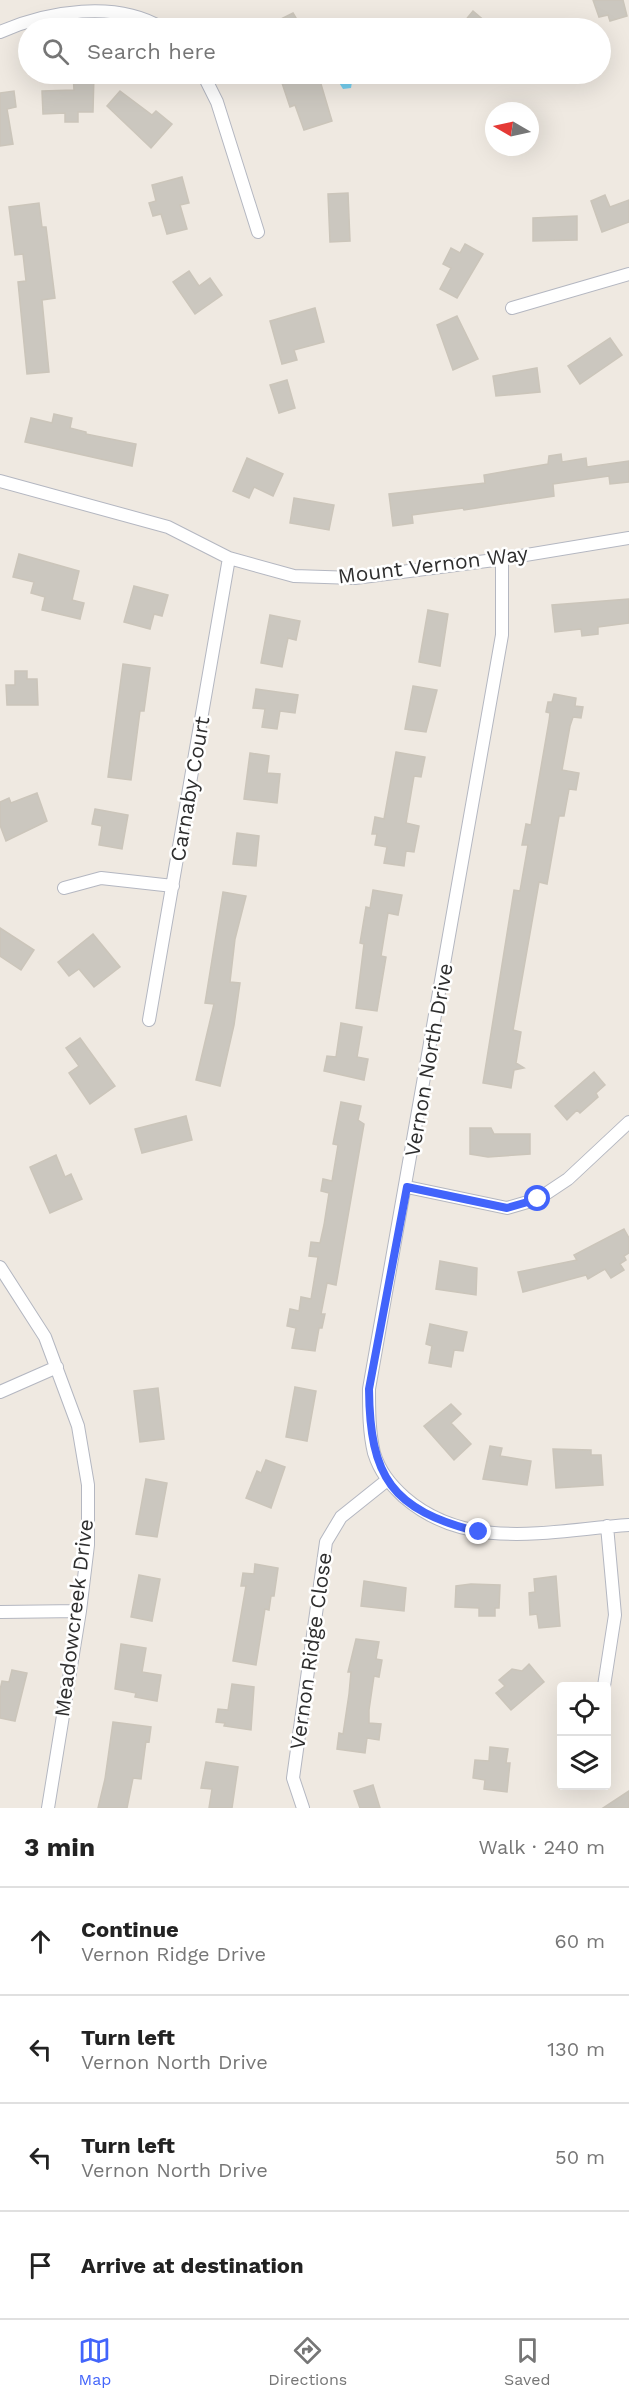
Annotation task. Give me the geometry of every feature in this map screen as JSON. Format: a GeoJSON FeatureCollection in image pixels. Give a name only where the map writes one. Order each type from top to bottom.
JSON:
{"type":"FeatureCollection","features":[{"type":"Feature","properties":{"kind":"street"},"geometry":{"type":"LineString","coordinates":[[32,18],[87,8],[123,10],[144,18]]}},
{"type":"Feature","properties":{"kind":"street"},"geometry":{"type":"LineString","coordinates":[[0,32],[18,24]]}},
{"type":"Feature","properties":{"kind":"street"},"geometry":{"type":"LineString","coordinates":[[208,84],[217,102],[258,232]]}},
{"type":"Feature","properties":{"kind":"street"},"geometry":{"type":"LineString","coordinates":[[512,308],[629,274]]}},
{"type":"Feature","properties":{"kind":"street","name":"Mount Vernon Way"},"geometry":{"type":"LineString","coordinates":[[0,481],[168,527],[229,558],[294,576],[355,578],[502,559],[629,538]]}},
{"type":"Feature","properties":{"kind":"street","name":"Carnaby Court"},"geometry":{"type":"LineString","coordinates":[[149,1020],[229,558]]}},
{"type":"Feature","properties":{"kind":"street","name":"Vernon North Drive"},"geometry":{"type":"LineString","coordinates":[[502,559],[502,635],[407,1187],[369,1389],[369,1423],[374,1453],[386,1481],[423,1513],[446,1524],[479,1532],[517,1535],[629,1525]]}},
{"type":"Feature","properties":{"kind":"street"},"geometry":{"type":"LineString","coordinates":[[64,888],[101,878],[173,886]]}},
{"type":"Feature","properties":{"kind":"street"},"geometry":{"type":"LineString","coordinates":[[407,1187],[507,1208],[538,1199],[568,1179],[629,1122]]}},
{"type":"Feature","properties":{"kind":"street","name":"Meadowcreek Drive"},"geometry":{"type":"LineString","coordinates":[[0,1267],[45,1337],[78,1426],[88,1485],[88,1545],[80,1611],[48,1808]]}},
{"type":"Feature","properties":{"kind":"street"},"geometry":{"type":"LineString","coordinates":[[0,1392],[57,1367]]}},
{"type":"Feature","properties":{"kind":"street","name":"Vernon Ridge Close"},"geometry":{"type":"LineString","coordinates":[[303,1808],[293,1778],[326,1542],[341,1517],[386,1481]]}},
{"type":"Feature","properties":{"kind":"street"},"geometry":{"type":"LineString","coordinates":[[605,1682],[615,1615],[608,1526]]}},
{"type":"Feature","properties":{"kind":"street"},"geometry":{"type":"LineString","coordinates":[[0,1612],[80,1611]]}},
{"type":"Feature","properties":{"kind":"water"},"geometry":{"type":"Polygon","coordinates":[[[340,84],[352,84],[351,88],[343,89],[340,84]]]}},
{"type":"Feature","properties":{"kind":"building"},"geometry":{"type":"Polygon","coordinates":[[[593,0],[623,0],[627,16],[611,21],[608,15],[599,17],[593,0]]]}},
{"type":"Feature","properties":{"kind":"building"},"geometry":{"type":"Polygon","coordinates":[[[473,11],[481,18],[467,18],[473,11]]]}},
{"type":"Feature","properties":{"kind":"building"},"geometry":{"type":"Polygon","coordinates":[[[293,13],[296,18],[283,18],[293,13]]]}},
{"type":"Feature","properties":{"kind":"building"},"geometry":{"type":"Polygon","coordinates":[[[74,84],[94,84],[93,112],[78,112],[78,122],[65,122],[65,113],[43,114],[42,91],[74,90],[74,84]]]}},
{"type":"Feature","properties":{"kind":"building"},"geometry":{"type":"Polygon","coordinates":[[[282,84],[321,84],[332,121],[304,130],[295,105],[290,107],[282,84]]]}},
{"type":"Feature","properties":{"kind":"building"},"geometry":{"type":"Polygon","coordinates":[[[14,91],[16,107],[7,109],[13,144],[0,146],[0,93],[14,91]]]}},
{"type":"Feature","properties":{"kind":"building"},"geometry":{"type":"Polygon","coordinates":[[[120,91],[152,115],[156,111],[172,124],[151,148],[107,106],[120,91]]]}},
{"type":"Feature","properties":{"kind":"building"},"geometry":{"type":"Polygon","coordinates":[[[182,177],[189,203],[180,205],[187,229],[167,234],[161,214],[153,216],[149,203],[156,201],[152,185],[182,177]]]}},
{"type":"Feature","properties":{"kind":"building"},"geometry":{"type":"Polygon","coordinates":[[[348,193],[350,241],[330,242],[328,194],[348,193]]]}},
{"type":"Feature","properties":{"kind":"building"},"geometry":{"type":"Polygon","coordinates":[[[605,195],[610,207],[629,200],[629,222],[602,232],[591,201],[605,195]]]}},
{"type":"Feature","properties":{"kind":"building"},"geometry":{"type":"Polygon","coordinates":[[[39,203],[42,227],[46,227],[55,298],[42,300],[49,372],[27,374],[18,282],[26,281],[23,254],[15,255],[9,207],[39,203]]]}},
{"type":"Feature","properties":{"kind":"building"},"geometry":{"type":"Polygon","coordinates":[[[577,216],[577,240],[533,241],[533,218],[577,216]]]}},
{"type":"Feature","properties":{"kind":"building"},"geometry":{"type":"Polygon","coordinates":[[[465,244],[483,254],[457,298],[440,289],[451,268],[443,264],[451,248],[460,253],[465,244]]]}},
{"type":"Feature","properties":{"kind":"building"},"geometry":{"type":"Polygon","coordinates":[[[189,271],[199,286],[210,278],[222,295],[195,314],[173,282],[189,271]]]}},
{"type":"Feature","properties":{"kind":"building"},"geometry":{"type":"Polygon","coordinates":[[[315,308],[324,342],[294,350],[297,360],[282,364],[270,321],[315,308]]]}},
{"type":"Feature","properties":{"kind":"building"},"geometry":{"type":"Polygon","coordinates":[[[457,316],[478,359],[453,370],[437,325],[457,316]]]}},
{"type":"Feature","properties":{"kind":"building"},"geometry":{"type":"Polygon","coordinates":[[[610,338],[622,355],[580,384],[568,366],[610,338]]]}},
{"type":"Feature","properties":{"kind":"building"},"geometry":{"type":"Polygon","coordinates":[[[537,368],[540,392],[496,396],[493,376],[537,368]]]}},
{"type":"Feature","properties":{"kind":"building"},"geometry":{"type":"Polygon","coordinates":[[[287,380],[295,408],[279,413],[270,385],[287,380]]]}},
{"type":"Feature","properties":{"kind":"building"},"geometry":{"type":"Polygon","coordinates":[[[54,414],[72,418],[70,428],[86,432],[86,434],[136,444],[132,466],[25,442],[31,418],[52,423],[54,414]]]}},
{"type":"Feature","properties":{"kind":"building"},"geometry":{"type":"Polygon","coordinates":[[[561,454],[562,462],[586,458],[587,467],[629,461],[629,482],[610,484],[609,476],[553,484],[554,496],[464,510],[463,508],[412,515],[413,523],[393,526],[389,494],[485,483],[484,475],[548,464],[549,456],[561,454]]]}},
{"type":"Feature","properties":{"kind":"building"},"geometry":{"type":"Polygon","coordinates":[[[247,458],[283,474],[273,496],[254,487],[249,498],[233,491],[247,458]]]}},
{"type":"Feature","properties":{"kind":"building"},"geometry":{"type":"Polygon","coordinates":[[[294,498],[334,505],[329,530],[290,523],[294,498]]]}},
{"type":"Feature","properties":{"kind":"building"},"geometry":{"type":"Polygon","coordinates":[[[19,554],[79,571],[72,600],[84,603],[80,619],[42,610],[45,597],[31,593],[34,582],[13,577],[19,554]]]}},
{"type":"Feature","properties":{"kind":"building"},"geometry":{"type":"Polygon","coordinates":[[[134,586],[168,595],[162,616],[154,614],[150,629],[124,622],[134,586]]]}},
{"type":"Feature","properties":{"kind":"building"},"geometry":{"type":"Polygon","coordinates":[[[629,599],[629,623],[598,627],[598,634],[582,636],[581,629],[555,632],[552,605],[629,599]]]}},
{"type":"Feature","properties":{"kind":"building"},"geometry":{"type":"Polygon","coordinates":[[[428,610],[448,614],[440,666],[419,662],[428,610]]]}},
{"type":"Feature","properties":{"kind":"building"},"geometry":{"type":"Polygon","coordinates":[[[270,615],[300,621],[296,640],[288,638],[282,667],[261,663],[270,615]]]}},
{"type":"Feature","properties":{"kind":"building"},"geometry":{"type":"Polygon","coordinates":[[[123,664],[150,668],[144,711],[140,711],[131,780],[108,777],[123,664]]]}},
{"type":"Feature","properties":{"kind":"building"},"geometry":{"type":"Polygon","coordinates":[[[15,671],[27,671],[27,679],[37,679],[38,705],[7,705],[6,685],[15,685],[15,671]]]}},
{"type":"Feature","properties":{"kind":"building"},"geometry":{"type":"Polygon","coordinates":[[[413,686],[437,690],[426,732],[405,729],[413,686]]]}},
{"type":"Feature","properties":{"kind":"building"},"geometry":{"type":"Polygon","coordinates":[[[256,689],[298,695],[295,713],[280,711],[277,729],[262,727],[265,709],[253,708],[256,689]]]}},
{"type":"Feature","properties":{"kind":"building"},"geometry":{"type":"Polygon","coordinates":[[[554,694],[576,698],[575,706],[583,707],[581,718],[573,717],[570,726],[562,770],[579,773],[576,790],[569,789],[564,816],[559,816],[547,884],[539,882],[513,1030],[521,1032],[516,1063],[524,1068],[514,1070],[511,1088],[483,1083],[514,890],[520,891],[528,845],[522,845],[526,824],[531,825],[549,721],[550,713],[546,712],[548,702],[552,702],[554,694]]]}},
{"type":"Feature","properties":{"kind":"building"},"geometry":{"type":"Polygon","coordinates":[[[396,752],[425,757],[421,777],[414,776],[406,823],[419,826],[414,852],[406,851],[404,866],[384,863],[387,847],[375,845],[377,834],[372,834],[375,817],[384,819],[396,752]]]}},
{"type":"Feature","properties":{"kind":"building"},"geometry":{"type":"Polygon","coordinates":[[[250,753],[269,756],[267,773],[280,774],[277,803],[244,799],[250,753]]]}},
{"type":"Feature","properties":{"kind":"building"},"geometry":{"type":"Polygon","coordinates":[[[37,793],[47,821],[6,841],[0,825],[0,802],[9,798],[11,803],[37,793]]]}},
{"type":"Feature","properties":{"kind":"building"},"geometry":{"type":"Polygon","coordinates":[[[95,809],[128,815],[122,849],[99,845],[102,826],[92,824],[95,809]]]}},
{"type":"Feature","properties":{"kind":"building"},"geometry":{"type":"Polygon","coordinates":[[[237,833],[259,836],[256,866],[233,864],[237,833]]]}},
{"type":"Feature","properties":{"kind":"building"},"geometry":{"type":"Polygon","coordinates":[[[373,890],[402,895],[398,915],[388,913],[381,956],[386,957],[377,1011],[356,1008],[364,944],[360,943],[366,907],[370,908],[373,890]]]}},
{"type":"Feature","properties":{"kind":"building"},"geometry":{"type":"Polygon","coordinates":[[[223,892],[246,896],[235,939],[230,982],[240,983],[234,1025],[220,1086],[196,1080],[214,1004],[205,1003],[223,892]]]}},
{"type":"Feature","properties":{"kind":"building"},"geometry":{"type":"Polygon","coordinates":[[[0,928],[34,950],[21,970],[0,956],[0,928]]]}},
{"type":"Feature","properties":{"kind":"building"},"geometry":{"type":"Polygon","coordinates":[[[93,934],[120,967],[94,987],[79,969],[69,976],[58,962],[93,934]]]}},
{"type":"Feature","properties":{"kind":"building"},"geometry":{"type":"Polygon","coordinates":[[[341,1023],[362,1027],[357,1057],[368,1059],[364,1080],[324,1071],[327,1056],[336,1057],[341,1023]]]}},
{"type":"Feature","properties":{"kind":"building"},"geometry":{"type":"Polygon","coordinates":[[[80,1038],[115,1086],[90,1104],[69,1073],[79,1066],[66,1048],[80,1038]]]}},
{"type":"Feature","properties":{"kind":"building"},"geometry":{"type":"Polygon","coordinates":[[[594,1072],[605,1085],[596,1093],[598,1097],[580,1113],[577,1110],[567,1120],[555,1106],[594,1072]]]}},
{"type":"Feature","properties":{"kind":"building"},"geometry":{"type":"Polygon","coordinates":[[[341,1102],[361,1106],[358,1120],[364,1124],[336,1285],[327,1283],[321,1314],[325,1314],[322,1328],[319,1328],[315,1351],[292,1348],[296,1328],[287,1326],[290,1309],[299,1311],[301,1297],[311,1299],[318,1257],[309,1256],[311,1242],[320,1243],[324,1225],[329,1193],[321,1191],[323,1179],[332,1181],[338,1145],[333,1144],[341,1102]]]}},
{"type":"Feature","properties":{"kind":"building"},"geometry":{"type":"Polygon","coordinates":[[[186,1116],[192,1140],[142,1153],[135,1129],[186,1116]]]}},
{"type":"Feature","properties":{"kind":"building"},"geometry":{"type":"Polygon","coordinates":[[[470,1128],[491,1128],[494,1134],[530,1134],[530,1154],[488,1157],[470,1154],[470,1128]]]}},
{"type":"Feature","properties":{"kind":"building"},"geometry":{"type":"Polygon","coordinates":[[[56,1155],[65,1177],[71,1174],[82,1199],[50,1213],[30,1167],[56,1155]]]}},
{"type":"Feature","properties":{"kind":"building"},"geometry":{"type":"Polygon","coordinates":[[[624,1229],[629,1238],[629,1253],[624,1256],[626,1260],[620,1264],[624,1270],[611,1278],[605,1269],[588,1279],[586,1275],[523,1292],[518,1272],[577,1260],[574,1255],[624,1229]]]}},
{"type":"Feature","properties":{"kind":"building"},"geometry":{"type":"Polygon","coordinates":[[[440,1261],[477,1268],[476,1295],[436,1289],[440,1261]]]}},
{"type":"Feature","properties":{"kind":"building"},"geometry":{"type":"Polygon","coordinates":[[[430,1324],[467,1332],[463,1351],[454,1350],[451,1367],[429,1363],[432,1346],[426,1344],[430,1324]]]}},
{"type":"Feature","properties":{"kind":"building"},"geometry":{"type":"Polygon","coordinates":[[[295,1387],[316,1391],[307,1441],[286,1437],[295,1387]]]}},
{"type":"Feature","properties":{"kind":"building"},"geometry":{"type":"Polygon","coordinates":[[[158,1388],[164,1439],[140,1442],[134,1391],[158,1388]]]}},
{"type":"Feature","properties":{"kind":"building"},"geometry":{"type":"Polygon","coordinates":[[[451,1404],[461,1414],[451,1423],[471,1444],[454,1460],[424,1426],[451,1404]]]}},
{"type":"Feature","properties":{"kind":"building"},"geometry":{"type":"Polygon","coordinates":[[[490,1446],[502,1448],[500,1456],[531,1461],[527,1485],[483,1479],[490,1446]]]}},
{"type":"Feature","properties":{"kind":"building"},"geometry":{"type":"Polygon","coordinates":[[[553,1449],[591,1450],[591,1455],[601,1455],[603,1485],[556,1488],[553,1449]]]}},
{"type":"Feature","properties":{"kind":"building"},"geometry":{"type":"Polygon","coordinates":[[[266,1460],[285,1467],[271,1508],[246,1498],[257,1471],[261,1473],[266,1460]]]}},
{"type":"Feature","properties":{"kind":"building"},"geometry":{"type":"Polygon","coordinates":[[[146,1479],[167,1483],[157,1537],[136,1534],[146,1479]]]}},
{"type":"Feature","properties":{"kind":"building"},"geometry":{"type":"Polygon","coordinates":[[[255,1564],[278,1568],[274,1596],[271,1596],[269,1610],[265,1609],[256,1665],[233,1661],[246,1586],[241,1586],[243,1573],[254,1574],[255,1564]]]}},
{"type":"Feature","properties":{"kind":"building"},"geometry":{"type":"Polygon","coordinates":[[[139,1575],[160,1579],[152,1621],[131,1617],[139,1575]]]}},
{"type":"Feature","properties":{"kind":"building"},"geometry":{"type":"Polygon","coordinates":[[[556,1576],[560,1626],[539,1628],[537,1614],[530,1615],[529,1593],[535,1592],[534,1579],[556,1576]]]}},
{"type":"Feature","properties":{"kind":"building"},"geometry":{"type":"Polygon","coordinates":[[[364,1581],[406,1588],[404,1611],[361,1606],[364,1581]]]}},
{"type":"Feature","properties":{"kind":"building"},"geometry":{"type":"Polygon","coordinates":[[[500,1585],[499,1608],[495,1608],[495,1616],[479,1616],[479,1608],[455,1607],[456,1586],[500,1585]]]}},
{"type":"Feature","properties":{"kind":"building"},"geometry":{"type":"Polygon","coordinates":[[[356,1639],[379,1642],[376,1659],[382,1660],[379,1677],[374,1676],[369,1710],[369,1723],[381,1724],[379,1740],[367,1738],[365,1753],[337,1749],[339,1733],[343,1734],[351,1672],[348,1672],[356,1639]]]}},
{"type":"Feature","properties":{"kind":"building"},"geometry":{"type":"Polygon","coordinates":[[[121,1644],[146,1648],[142,1672],[161,1675],[157,1701],[135,1697],[136,1693],[115,1689],[121,1644]]]}},
{"type":"Feature","properties":{"kind":"building"},"geometry":{"type":"Polygon","coordinates":[[[529,1664],[544,1682],[511,1710],[496,1693],[505,1686],[499,1680],[512,1669],[522,1671],[529,1664]]]}},
{"type":"Feature","properties":{"kind":"building"},"geometry":{"type":"Polygon","coordinates":[[[12,1670],[27,1673],[15,1721],[0,1718],[2,1681],[9,1682],[12,1670]]]}},
{"type":"Feature","properties":{"kind":"building"},"geometry":{"type":"Polygon","coordinates":[[[232,1684],[254,1687],[251,1730],[224,1726],[225,1723],[216,1722],[218,1709],[228,1710],[232,1684]]]}},
{"type":"Feature","properties":{"kind":"building"},"geometry":{"type":"Polygon","coordinates":[[[113,1722],[151,1727],[149,1742],[146,1741],[141,1779],[133,1778],[127,1808],[98,1808],[105,1779],[113,1722]]]}},
{"type":"Feature","properties":{"kind":"building"},"geometry":{"type":"Polygon","coordinates":[[[490,1747],[508,1749],[506,1763],[510,1763],[507,1792],[484,1789],[485,1780],[473,1778],[475,1760],[489,1761],[490,1747]]]}},
{"type":"Feature","properties":{"kind":"building"},"geometry":{"type":"Polygon","coordinates":[[[206,1762],[238,1767],[232,1808],[209,1808],[212,1789],[201,1788],[206,1762]]]}},
{"type":"Feature","properties":{"kind":"building"},"geometry":{"type":"Polygon","coordinates":[[[373,1785],[380,1808],[360,1808],[354,1791],[373,1785]]]}},
{"type":"Feature","properties":{"kind":"building"},"geometry":{"type":"Polygon","coordinates":[[[629,1791],[629,1808],[603,1808],[629,1791]]]}},
{"type":"Feature","properties":{"kind":"route"},"geometry":{"type":"LineString","coordinates":[[479,1532],[446,1524],[423,1513],[386,1481],[374,1453],[369,1423],[369,1389],[407,1187],[507,1208],[538,1199]]}}]}
